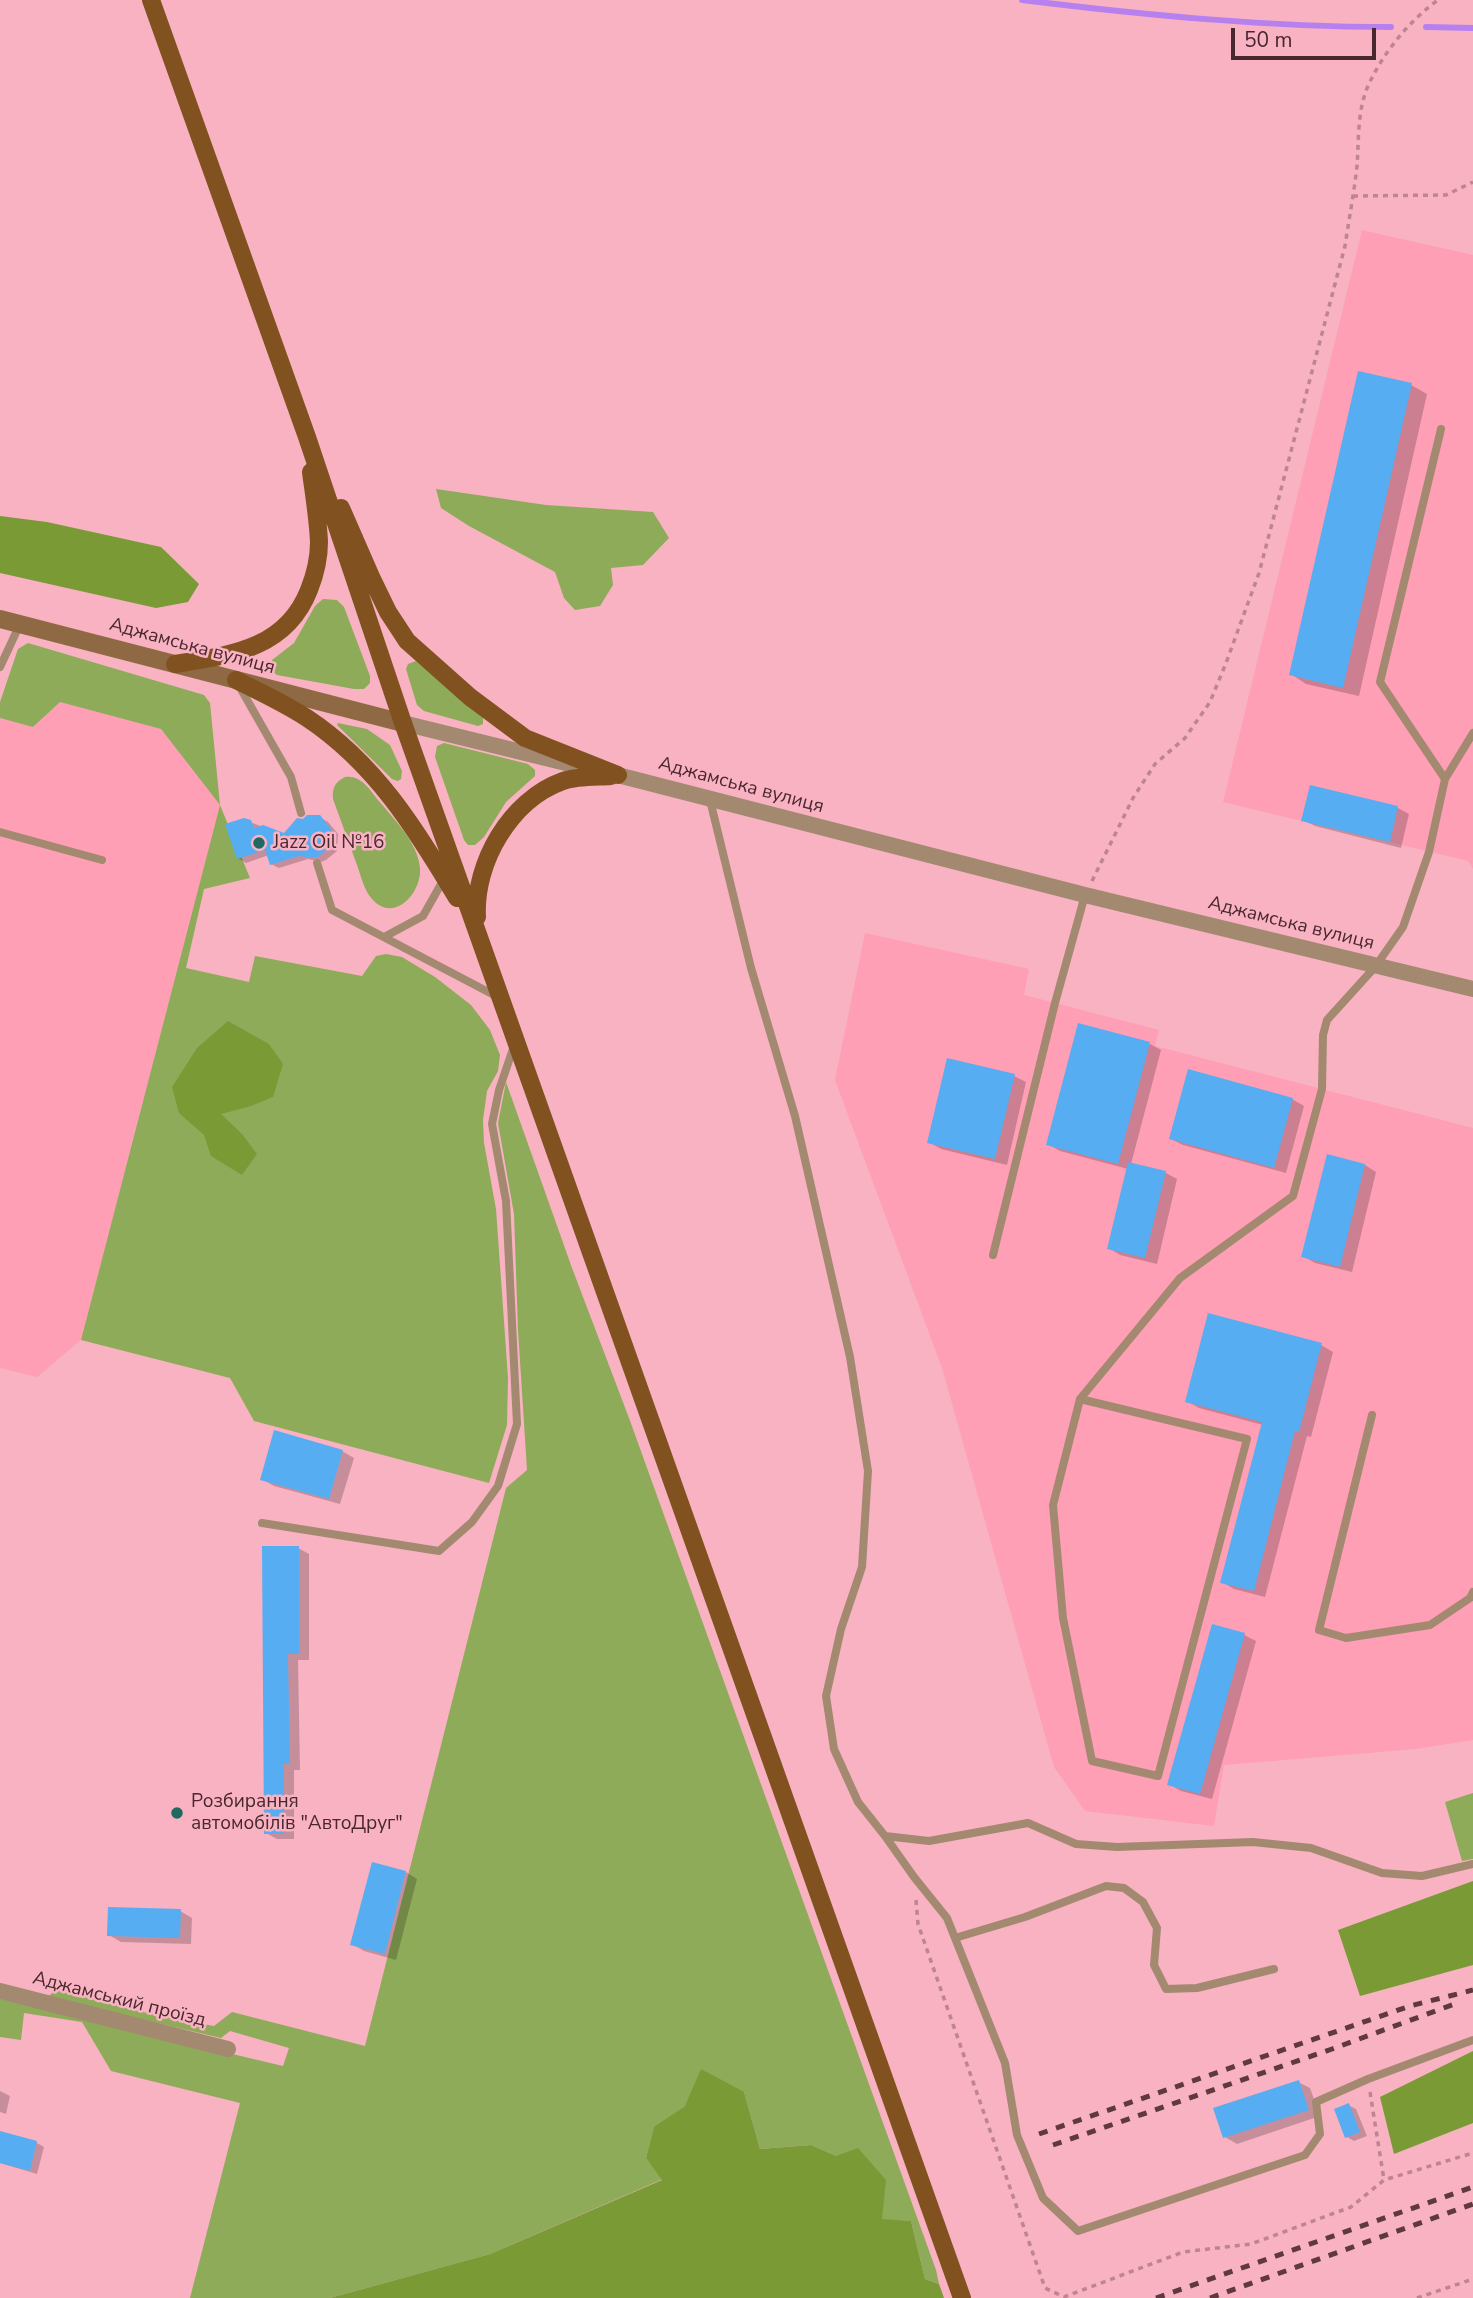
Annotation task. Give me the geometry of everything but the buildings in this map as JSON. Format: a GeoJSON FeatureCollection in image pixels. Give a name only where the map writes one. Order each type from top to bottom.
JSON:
{"type":"FeatureCollection","features":[{"type":"Feature","properties":{"kind":"main road"},"geometry":{"type":"LineString","coordinates":[[150,0],[307,438],[402,723],[962,2298]]}},
{"type":"Feature","properties":{"kind":"main road"},"geometry":{"type":"LineString","coordinates":[[176,664],[217,658],[276,636],[293,620],[305,601],[313,579],[319,543],[307,438]]}},
{"type":"Feature","properties":{"kind":"main road"},"geometry":{"type":"LineString","coordinates":[[307,438],[388,612],[407,641],[470,697],[525,738],[618,775]]}},
{"type":"Feature","properties":{"kind":"main road","name":"Аджамська вулиця"},"geometry":{"type":"LineString","coordinates":[[0,619],[402,723]]}},
{"type":"Feature","properties":{"kind":"main road"},"geometry":{"type":"LineString","coordinates":[[236,680],[306,718],[368,768],[398,806],[477,930]]}},
{"type":"Feature","properties":{"kind":"main road"},"geometry":{"type":"LineString","coordinates":[[477,930],[476,902],[484,867],[493,847],[518,811],[534,796],[566,780],[618,775]]}},
{"type":"Feature","properties":{"kind":"street","name":"Аджамська вулиця"},"geometry":{"type":"LineString","coordinates":[[402,723],[618,775],[1085,895],[1473,989]]}},
{"type":"Feature","properties":{"kind":"street","name":"Аджамський проїзд"},"geometry":{"type":"LineString","coordinates":[[0,1991],[228,2049]]}},
{"type":"Feature","properties":{"kind":"lane"},"geometry":{"type":"LineString","coordinates":[[1441,429],[1380,682],[1445,779]]}},
{"type":"Feature","properties":{"kind":"lane"},"geometry":{"type":"LineString","coordinates":[[0,667],[20,624]]}},
{"type":"Feature","properties":{"kind":"lane"},"geometry":{"type":"LineString","coordinates":[[236,680],[291,777],[301,813]]}},
{"type":"Feature","properties":{"kind":"lane"},"geometry":{"type":"LineString","coordinates":[[1080,1399],[1247,1439],[1158,1776],[1092,1761],[1063,1618],[1054,1505],[1080,1399],[1180,1278],[1293,1196],[1322,1089],[1323,1035],[1327,1020],[1375,967],[1403,927],[1429,852],[1445,779],[1473,733]]}},
{"type":"Feature","properties":{"kind":"lane"},"geometry":{"type":"LineString","coordinates":[[710,800],[751,968],[795,1116],[850,1357],[868,1471],[862,1567],[841,1629],[826,1696],[834,1749],[858,1802],[947,1918],[1004,2063],[1017,2135],[1043,2198],[1078,2231],[1305,2155],[1320,2134],[1316,2102],[1368,2079],[1473,2040]]}},
{"type":"Feature","properties":{"kind":"lane"},"geometry":{"type":"LineString","coordinates":[[0,832],[102,860]]}},
{"type":"Feature","properties":{"kind":"lane"},"geometry":{"type":"LineString","coordinates":[[317,863],[332,910],[502,999]]}},
{"type":"Feature","properties":{"kind":"lane"},"geometry":{"type":"LineString","coordinates":[[386,936],[423,916],[445,877]]}},
{"type":"Feature","properties":{"kind":"lane"},"geometry":{"type":"LineString","coordinates":[[993,1255],[1055,1003],[1085,895]]}},
{"type":"Feature","properties":{"kind":"lane"},"geometry":{"type":"LineString","coordinates":[[262,1523],[439,1551],[472,1522],[498,1486],[517,1424],[506,1201],[492,1124],[499,1090],[516,1040]]}},
{"type":"Feature","properties":{"kind":"lane"},"geometry":{"type":"LineString","coordinates":[[1372,1415],[1318,1630],[1346,1638],[1430,1625],[1470,1598],[1473,1592]]}},
{"type":"Feature","properties":{"kind":"lane"},"geometry":{"type":"LineString","coordinates":[[885,1836],[929,1841],[1028,1823],[1076,1844],[1117,1847],[1253,1842],[1311,1848],[1382,1873],[1422,1876],[1473,1864]]}},
{"type":"Feature","properties":{"kind":"lane"},"geometry":{"type":"LineString","coordinates":[[955,1937],[1025,1917],[1106,1886],[1124,1888],[1143,1902],[1157,1928],[1154,1965],[1166,1989],[1197,1988],[1274,1969]]}},
{"type":"Feature","properties":{"kind":"path"},"geometry":{"type":"LineString","coordinates":[[1085,895],[1133,798],[1155,764],[1185,738],[1210,702],[1226,663],[1259,573],[1345,246],[1353,196],[1359,120],[1367,88],[1390,48],[1423,11],[1438,0]]}},
{"type":"Feature","properties":{"kind":"path"},"geometry":{"type":"LineString","coordinates":[[1353,196],[1446,195],[1473,182]]}},
{"type":"Feature","properties":{"kind":"path"},"geometry":{"type":"LineString","coordinates":[[914,1877],[918,1924],[1045,2288],[1064,2297],[1183,2252],[1251,2244],[1351,2207],[1384,2180],[1473,2153]]}},
{"type":"Feature","properties":{"kind":"path"},"geometry":{"type":"LineString","coordinates":[[1368,2079],[1384,2180]]}},
{"type":"Feature","properties":{"kind":"path"},"geometry":{"type":"LineString","coordinates":[[1417,2298],[1473,2279]]}},
{"type":"Feature","properties":{"kind":"shaded area"},"geometry":{"type":"Polygon","coordinates":[[[1362,230],[1473,255],[1473,869],[1468,861],[1223,802],[1362,230]]]}},
{"type":"Feature","properties":{"kind":"shaded area"},"geometry":{"type":"Polygon","coordinates":[[[60,702],[161,729],[220,805],[81,1340],[37,1377],[0,1368],[0,718],[33,727],[60,702]]]}},
{"type":"Feature","properties":{"kind":"shaded area"},"geometry":{"type":"Polygon","coordinates":[[[865,933],[1029,969],[1024,995],[1159,1030],[1155,1046],[1473,1128],[1473,1740],[1416,1749],[1224,1765],[1214,1826],[1085,1811],[1054,1767],[942,1368],[835,1080],[865,933]]]}},
{"type":"Feature","properties":{"kind":"green space"},"geometry":{"type":"Polygon","coordinates":[[[436,489],[546,505],[653,512],[669,538],[643,565],[611,568],[613,585],[600,606],[575,610],[564,598],[555,572],[441,508],[436,489]]]}},
{"type":"Feature","properties":{"kind":"green space"},"geometry":{"type":"Polygon","coordinates":[[[0,516],[47,522],[161,547],[199,584],[188,602],[156,608],[0,573],[0,516]]]}},
{"type":"Feature","properties":{"kind":"green space"},"geometry":{"type":"Polygon","coordinates":[[[323,599],[337,600],[344,607],[370,676],[370,683],[364,689],[277,675],[271,670],[272,660],[294,643],[315,606],[323,599]]]}},
{"type":"Feature","properties":{"kind":"green space"},"geometry":{"type":"Polygon","coordinates":[[[28,643],[204,695],[210,703],[220,805],[161,729],[60,702],[33,727],[0,718],[0,702],[18,649],[28,643]]]}},
{"type":"Feature","properties":{"kind":"green space"},"geometry":{"type":"Polygon","coordinates":[[[416,661],[483,716],[483,724],[478,726],[424,711],[417,705],[406,669],[408,664],[416,661]]]}},
{"type":"Feature","properties":{"kind":"green space"},"geometry":{"type":"Polygon","coordinates":[[[338,723],[367,729],[390,745],[402,771],[401,779],[392,779],[337,725],[338,723]]]}},
{"type":"Feature","properties":{"kind":"green space"},"geometry":{"type":"Polygon","coordinates":[[[444,743],[528,764],[535,770],[535,776],[506,802],[484,837],[475,845],[468,845],[464,840],[435,757],[437,746],[444,743]]]}},
{"type":"Feature","properties":{"kind":"green space"},"geometry":{"type":"Polygon","coordinates":[[[345,777],[356,778],[368,787],[415,850],[420,868],[419,878],[411,895],[397,907],[380,906],[369,895],[363,883],[333,799],[335,786],[345,777]]]}},
{"type":"Feature","properties":{"kind":"green space"},"geometry":{"type":"Polygon","coordinates":[[[220,805],[250,878],[204,889],[186,968],[249,982],[255,956],[362,976],[376,956],[386,954],[402,957],[435,977],[471,1005],[490,1030],[500,1055],[498,1071],[487,1091],[483,1120],[484,1143],[496,1209],[508,1378],[507,1425],[489,1483],[254,1421],[230,1378],[81,1340],[220,805]]]}},
{"type":"Feature","properties":{"kind":"green space"},"geometry":{"type":"Polygon","coordinates":[[[228,1021],[269,1044],[283,1064],[273,1097],[221,1114],[242,1134],[257,1154],[242,1175],[211,1156],[204,1135],[179,1113],[172,1087],[197,1048],[228,1021]]]}},
{"type":"Feature","properties":{"kind":"green space"},"geometry":{"type":"Polygon","coordinates":[[[506,1082],[939,2284],[925,2279],[911,2221],[882,2220],[836,2156],[811,2145],[760,2149],[744,2092],[685,2106],[654,2128],[646,2158],[663,2179],[490,2254],[330,2298],[190,2298],[240,2103],[111,2071],[82,2022],[24,2013],[21,2040],[0,2037],[0,1999],[283,2066],[289,2048],[230,2031],[221,2038],[47,1997],[58,1989],[135,2010],[214,2026],[232,2012],[365,2046],[506,1488],[527,1470],[514,1214],[498,1123],[506,1082]]]}},
{"type":"Feature","properties":{"kind":"green space"},"geometry":{"type":"Polygon","coordinates":[[[1473,1793],[1473,1859],[1462,1861],[1445,1802],[1473,1793]]]}},
{"type":"Feature","properties":{"kind":"green space"},"geometry":{"type":"Polygon","coordinates":[[[1473,1881],[1473,1965],[1360,1996],[1338,1930],[1473,1881]]]}},
{"type":"Feature","properties":{"kind":"green space"},"geometry":{"type":"Polygon","coordinates":[[[1473,2051],[1473,2123],[1394,2154],[1380,2097],[1473,2051]]]}},
{"type":"Feature","properties":{"kind":"green space"},"geometry":{"type":"Polygon","coordinates":[[[701,2069],[744,2092],[760,2149],[811,2145],[836,2156],[858,2148],[886,2180],[882,2219],[911,2221],[925,2279],[939,2284],[944,2298],[330,2298],[490,2254],[662,2180],[646,2158],[654,2127],[685,2106],[701,2069]]]}},
{"type":"Feature","properties":{"kind":"waterway"},"geometry":{"type":"LineString","coordinates":[[1022,0],[1206,19],[1391,27]]}},
{"type":"Feature","properties":{"kind":"waterway"},"geometry":{"type":"LineString","coordinates":[[1426,27],[1473,28]]}},
{"type":"Feature","properties":{"kind":"railway"},"geometry":{"type":"LineString","coordinates":[[1039,2134],[1410,2006],[1473,1990]]}},
{"type":"Feature","properties":{"kind":"railway"},"geometry":{"type":"LineString","coordinates":[[1053,2145],[1460,2002]]}},
{"type":"Feature","properties":{"kind":"railway"},"geometry":{"type":"LineString","coordinates":[[1156,2298],[1473,2187]]}},
{"type":"Feature","properties":{"kind":"railway"},"geometry":{"type":"LineString","coordinates":[[1210,2298],[1473,2204]]}},
{"type":"Feature","properties":{"kind":"place","name":"Jazz Oil №16"},"geometry":{"type":"Point","coordinates":[259,843]}},
{"type":"Feature","properties":{"kind":"place","name":"Розбирання автомобілів \"АвтоДруг\""},"geometry":{"type":"Point","coordinates":[177,1813]}}]}
